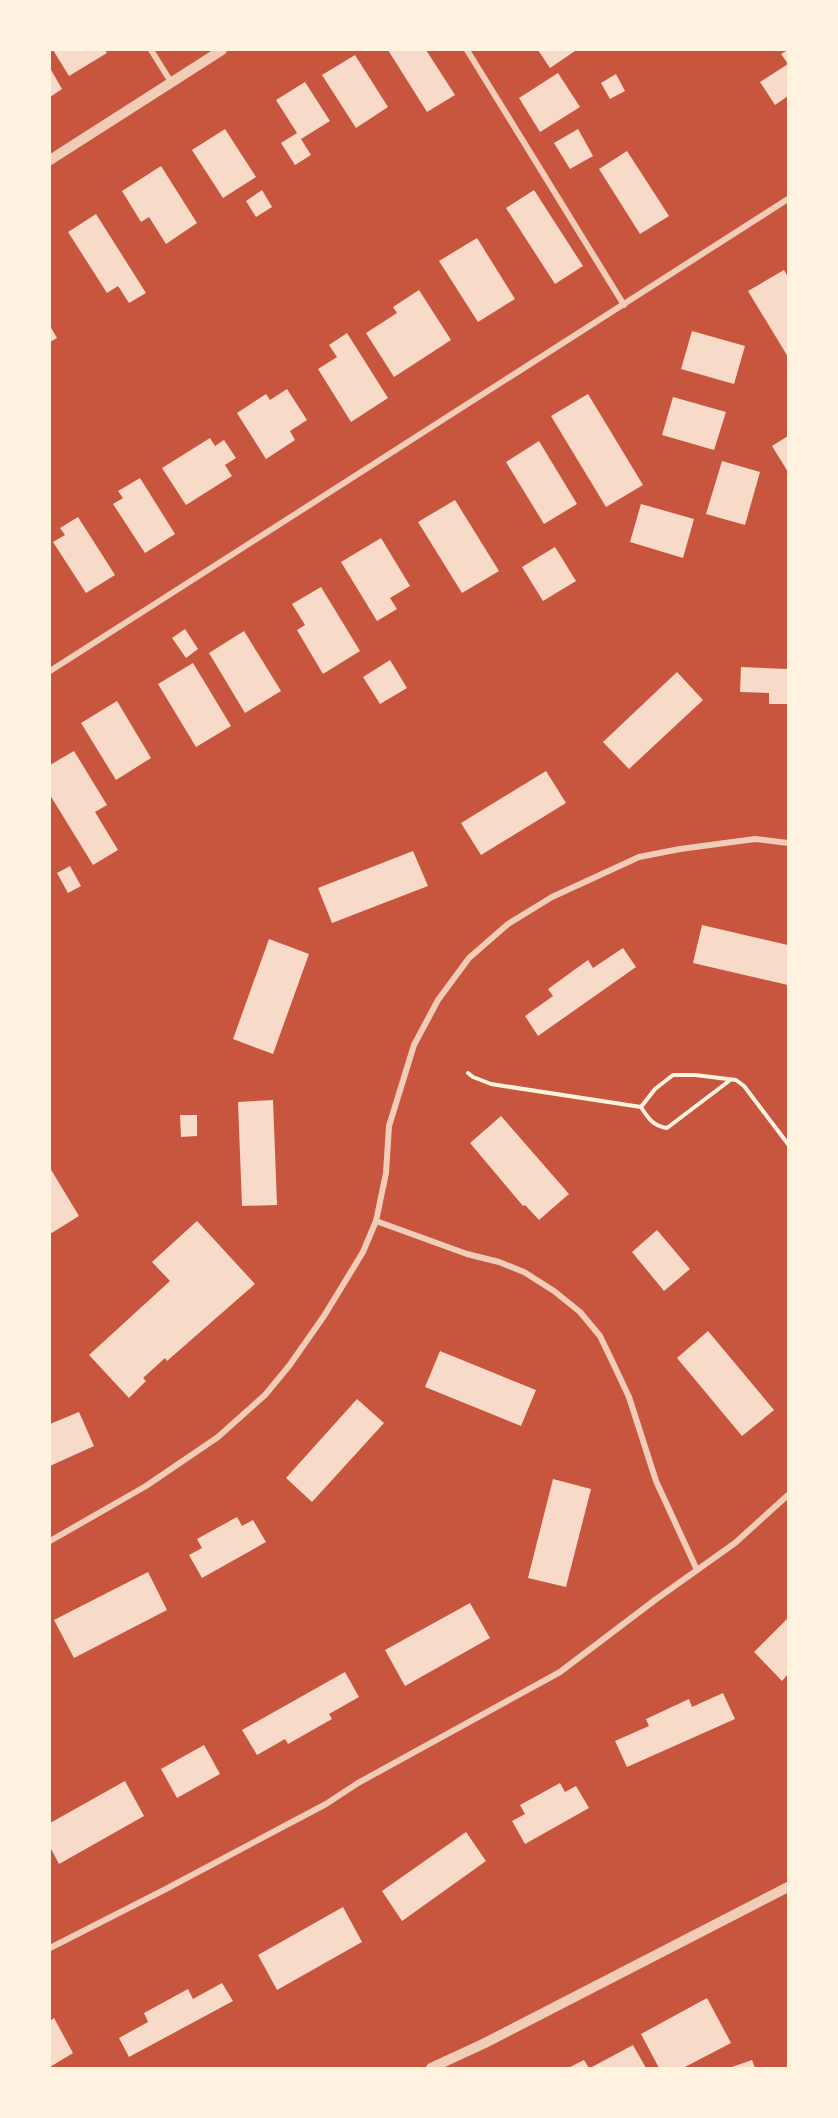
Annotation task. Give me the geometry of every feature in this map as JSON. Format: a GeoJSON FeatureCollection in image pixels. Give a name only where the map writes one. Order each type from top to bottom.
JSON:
{"type":"FeatureCollection","features":[{"type":"Feature","properties":{"kind":"street"},"geometry":{"type":"LineString","coordinates":[[151,50],[171,82]]}},
{"type":"Feature","properties":{"kind":"street"},"geometry":{"type":"LineString","coordinates":[[50,160],[222,50]]}},
{"type":"Feature","properties":{"kind":"street"},"geometry":{"type":"LineString","coordinates":[[467,50],[624,305]]}},
{"type":"Feature","properties":{"kind":"street"},"geometry":{"type":"LineString","coordinates":[[50,672],[789,199]]}},
{"type":"Feature","properties":{"kind":"street"},"geometry":{"type":"LineString","coordinates":[[50,1541],[146,1486],[218,1437],[265,1395],[290,1366],[363,1252],[376,1221],[386,1173],[389,1126],[414,1045],[438,1000],[469,958],[508,924],[552,897],[639,857],[755,839],[789,843]]}},
{"type":"Feature","properties":{"kind":"street"},"geometry":{"type":"LineString","coordinates":[[376,1221],[524,1272],[554,1291],[580,1312],[600,1336],[629,1397],[656,1481],[697,1570]]}},
{"type":"Feature","properties":{"kind":"street"},"geometry":{"type":"LineString","coordinates":[[50,1948],[327,1804],[358,1783],[560,1672],[735,1543],[789,1495]]}},
{"type":"Feature","properties":{"kind":"street"},"geometry":{"type":"LineString","coordinates":[[431,2068],[635,1967],[789,1887]]}},
{"type":"Feature","properties":{"kind":"path"},"geometry":{"type":"LineString","coordinates":[[468,1073],[491,1084],[641,1107],[658,1127],[667,1128],[730,1080]]}},
{"type":"Feature","properties":{"kind":"path"},"geometry":{"type":"LineString","coordinates":[[641,1107],[655,1089],[672,1075],[736,1080],[744,1086],[789,1143]]}},
{"type":"Feature","properties":{"kind":"building"},"geometry":{"type":"Polygon","coordinates":[[[53,50],[105,50],[107,53],[69,76],[53,50]]]}},
{"type":"Feature","properties":{"kind":"building"},"geometry":{"type":"Polygon","coordinates":[[[388,50],[426,50],[455,95],[427,112],[388,50]]]}},
{"type":"Feature","properties":{"kind":"building"},"geometry":{"type":"Polygon","coordinates":[[[538,50],[574,50],[575,51],[550,68],[538,50]]]}},
{"type":"Feature","properties":{"kind":"building"},"geometry":{"type":"Polygon","coordinates":[[[788,50],[788,64],[781,54],[788,50]]]}},
{"type":"Feature","properties":{"kind":"building"},"geometry":{"type":"Polygon","coordinates":[[[355,55],[388,107],[356,128],[322,75],[355,55]]]}},
{"type":"Feature","properties":{"kind":"building"},"geometry":{"type":"Polygon","coordinates":[[[788,64],[788,96],[775,105],[760,82],[788,64]]]}},
{"type":"Feature","properties":{"kind":"building"},"geometry":{"type":"Polygon","coordinates":[[[50,68],[62,89],[50,97],[50,68]]]}},
{"type":"Feature","properties":{"kind":"building"},"geometry":{"type":"Polygon","coordinates":[[[558,73],[580,107],[540,132],[519,98],[558,73]]]}},
{"type":"Feature","properties":{"kind":"building"},"geometry":{"type":"Polygon","coordinates":[[[616,74],[625,91],[610,99],[601,83],[616,74]]]}},
{"type":"Feature","properties":{"kind":"building"},"geometry":{"type":"Polygon","coordinates":[[[305,82],[330,121],[301,139],[311,155],[295,165],[281,143],[297,133],[276,100],[305,82]]]}},
{"type":"Feature","properties":{"kind":"building"},"geometry":{"type":"Polygon","coordinates":[[[225,129],[256,177],[223,198],[192,150],[225,129]]]}},
{"type":"Feature","properties":{"kind":"building"},"geometry":{"type":"Polygon","coordinates":[[[578,129],[593,156],[570,169],[554,143],[578,129]]]}},
{"type":"Feature","properties":{"kind":"building"},"geometry":{"type":"Polygon","coordinates":[[[627,151],[669,216],[640,234],[599,169],[627,151]]]}},
{"type":"Feature","properties":{"kind":"building"},"geometry":{"type":"Polygon","coordinates":[[[161,166],[197,223],[166,244],[149,217],[141,222],[122,191],[161,166]]]}},
{"type":"Feature","properties":{"kind":"building"},"geometry":{"type":"Polygon","coordinates":[[[262,190],[272,207],[256,217],[246,201],[262,190]]]}},
{"type":"Feature","properties":{"kind":"building"},"geometry":{"type":"Polygon","coordinates":[[[534,190],[583,266],[555,284],[506,208],[534,190]]]}},
{"type":"Feature","properties":{"kind":"building"},"geometry":{"type":"Polygon","coordinates":[[[96,214],[146,293],[129,303],[118,286],[107,293],[68,232],[96,214]]]}},
{"type":"Feature","properties":{"kind":"building"},"geometry":{"type":"Polygon","coordinates":[[[477,238],[515,299],[478,322],[439,261],[477,238]]]}},
{"type":"Feature","properties":{"kind":"building"},"geometry":{"type":"Polygon","coordinates":[[[784,270],[788,277],[788,357],[748,291],[784,270]]]}},
{"type":"Feature","properties":{"kind":"building"},"geometry":{"type":"Polygon","coordinates":[[[419,290],[451,340],[394,377],[366,333],[397,313],[393,307],[419,290]]]}},
{"type":"Feature","properties":{"kind":"building"},"geometry":{"type":"Polygon","coordinates":[[[50,326],[57,338],[50,342],[50,326]]]}},
{"type":"Feature","properties":{"kind":"building"},"geometry":{"type":"Polygon","coordinates":[[[692,331],[745,346],[734,384],[681,369],[692,331]]]}},
{"type":"Feature","properties":{"kind":"building"},"geometry":{"type":"Polygon","coordinates":[[[347,333],[388,398],[351,422],[318,369],[337,357],[329,345],[347,333]]]}},
{"type":"Feature","properties":{"kind":"building"},"geometry":{"type":"Polygon","coordinates":[[[287,389],[307,420],[290,431],[295,440],[266,459],[237,413],[266,394],[270,400],[287,389]]]}},
{"type":"Feature","properties":{"kind":"building"},"geometry":{"type":"Polygon","coordinates":[[[588,394],[643,485],[606,507],[551,416],[588,394]]]}},
{"type":"Feature","properties":{"kind":"building"},"geometry":{"type":"Polygon","coordinates":[[[673,397],[726,412],[714,450],[662,435],[673,397]]]}},
{"type":"Feature","properties":{"kind":"building"},"geometry":{"type":"Polygon","coordinates":[[[788,436],[788,472],[772,446],[788,436]]]}},
{"type":"Feature","properties":{"kind":"building"},"geometry":{"type":"Polygon","coordinates":[[[210,438],[215,446],[224,440],[236,458],[225,465],[232,476],[186,505],[162,468],[210,438]]]}},
{"type":"Feature","properties":{"kind":"building"},"geometry":{"type":"Polygon","coordinates":[[[539,441],[577,504],[544,524],[506,462],[539,441]]]}},
{"type":"Feature","properties":{"kind":"building"},"geometry":{"type":"Polygon","coordinates":[[[722,461],[760,472],[745,525],[706,514],[722,461]]]}},
{"type":"Feature","properties":{"kind":"building"},"geometry":{"type":"Polygon","coordinates":[[[140,478],[175,534],[145,553],[113,504],[123,498],[118,491],[140,478]]]}},
{"type":"Feature","properties":{"kind":"building"},"geometry":{"type":"Polygon","coordinates":[[[455,500],[499,571],[462,593],[418,522],[455,500]]]}},
{"type":"Feature","properties":{"kind":"building"},"geometry":{"type":"Polygon","coordinates":[[[641,504],[694,519],[683,558],[630,542],[641,504]]]}},
{"type":"Feature","properties":{"kind":"building"},"geometry":{"type":"Polygon","coordinates":[[[78,517],[115,575],[86,593],[53,542],[65,535],[60,528],[78,517]]]}},
{"type":"Feature","properties":{"kind":"building"},"geometry":{"type":"Polygon","coordinates":[[[381,538],[410,586],[390,598],[397,609],[377,621],[341,562],[381,538]]]}},
{"type":"Feature","properties":{"kind":"building"},"geometry":{"type":"Polygon","coordinates":[[[555,547],[576,581],[543,601],[522,567],[555,547]]]}},
{"type":"Feature","properties":{"kind":"building"},"geometry":{"type":"Polygon","coordinates":[[[321,587],[360,651],[323,674],[297,630],[305,625],[292,604],[321,587]]]}},
{"type":"Feature","properties":{"kind":"building"},"geometry":{"type":"Polygon","coordinates":[[[185,629],[198,649],[186,658],[172,638],[185,629]]]}},
{"type":"Feature","properties":{"kind":"building"},"geometry":{"type":"Polygon","coordinates":[[[244,631],[281,691],[245,713],[209,653],[244,631]]]}},
{"type":"Feature","properties":{"kind":"building"},"geometry":{"type":"Polygon","coordinates":[[[390,660],[407,688],[380,704],[363,677],[390,660]]]}},
{"type":"Feature","properties":{"kind":"building"},"geometry":{"type":"Polygon","coordinates":[[[193,663],[231,726],[196,747],[158,684],[193,663]]]}},
{"type":"Feature","properties":{"kind":"building"},"geometry":{"type":"Polygon","coordinates":[[[741,667],[788,669],[788,704],[769,704],[769,693],[740,692],[741,667]]]}},
{"type":"Feature","properties":{"kind":"building"},"geometry":{"type":"Polygon","coordinates":[[[677,672],[703,700],[629,769],[603,742],[677,672]]]}},
{"type":"Feature","properties":{"kind":"building"},"geometry":{"type":"Polygon","coordinates":[[[117,701],[151,758],[116,780],[81,723],[117,701]]]}},
{"type":"Feature","properties":{"kind":"building"},"geometry":{"type":"Polygon","coordinates":[[[74,751],[107,805],[95,812],[118,850],[93,865],[50,795],[50,765],[74,751]]]}},
{"type":"Feature","properties":{"kind":"building"},"geometry":{"type":"Polygon","coordinates":[[[546,771],[566,803],[481,855],[461,823],[546,771]]]}},
{"type":"Feature","properties":{"kind":"building"},"geometry":{"type":"Polygon","coordinates":[[[413,851],[428,886],[332,923],[318,888],[413,851]]]}},
{"type":"Feature","properties":{"kind":"building"},"geometry":{"type":"Polygon","coordinates":[[[70,866],[81,886],[68,893],[57,873],[70,866]]]}},
{"type":"Feature","properties":{"kind":"building"},"geometry":{"type":"Polygon","coordinates":[[[702,925],[788,945],[788,985],[693,963],[702,925]]]}},
{"type":"Feature","properties":{"kind":"building"},"geometry":{"type":"Polygon","coordinates":[[[269,939],[309,954],[273,1054],[233,1039],[269,939]]]}},
{"type":"Feature","properties":{"kind":"building"},"geometry":{"type":"Polygon","coordinates":[[[623,948],[636,967],[538,1036],[525,1016],[553,996],[548,989],[588,960],[593,968],[623,948]]]}},
{"type":"Feature","properties":{"kind":"building"},"geometry":{"type":"Polygon","coordinates":[[[273,1100],[277,1205],[242,1206],[238,1102],[273,1100]]]}},
{"type":"Feature","properties":{"kind":"building"},"geometry":{"type":"Polygon","coordinates":[[[180,1115],[197,1115],[197,1136],[181,1137],[180,1115]]]}},
{"type":"Feature","properties":{"kind":"building"},"geometry":{"type":"Polygon","coordinates":[[[501,1116],[569,1194],[539,1220],[525,1205],[523,1206],[470,1143],[501,1116]]]}},
{"type":"Feature","properties":{"kind":"building"},"geometry":{"type":"Polygon","coordinates":[[[50,1168],[79,1216],[50,1234],[50,1168]]]}},
{"type":"Feature","properties":{"kind":"building"},"geometry":{"type":"Polygon","coordinates":[[[197,1221],[255,1284],[167,1361],[165,1358],[143,1378],[146,1381],[129,1398],[89,1355],[170,1281],[152,1262],[197,1221]]]}},
{"type":"Feature","properties":{"kind":"building"},"geometry":{"type":"Polygon","coordinates":[[[657,1230],[690,1269],[664,1291],[632,1252],[657,1230]]]}},
{"type":"Feature","properties":{"kind":"building"},"geometry":{"type":"Polygon","coordinates":[[[708,1331],[774,1410],[742,1436],[677,1358],[708,1331]]]}},
{"type":"Feature","properties":{"kind":"building"},"geometry":{"type":"Polygon","coordinates":[[[440,1351],[536,1390],[521,1426],[425,1387],[440,1351]]]}},
{"type":"Feature","properties":{"kind":"building"},"geometry":{"type":"Polygon","coordinates":[[[357,1399],[384,1423],[312,1502],[286,1478],[357,1399]]]}},
{"type":"Feature","properties":{"kind":"building"},"geometry":{"type":"Polygon","coordinates":[[[79,1412],[94,1446],[50,1466],[50,1424],[79,1412]]]}},
{"type":"Feature","properties":{"kind":"building"},"geometry":{"type":"Polygon","coordinates":[[[553,1479],[591,1489],[566,1587],[528,1578],[553,1479]]]}},
{"type":"Feature","properties":{"kind":"building"},"geometry":{"type":"Polygon","coordinates":[[[237,1517],[242,1526],[253,1520],[266,1542],[202,1578],[189,1555],[202,1548],[197,1539],[237,1517]]]}},
{"type":"Feature","properties":{"kind":"building"},"geometry":{"type":"Polygon","coordinates":[[[148,1572],[167,1610],[74,1658],[54,1620],[148,1572]]]}},
{"type":"Feature","properties":{"kind":"building"},"geometry":{"type":"Polygon","coordinates":[[[470,1603],[490,1638],[405,1686],[385,1650],[470,1603]]]}},
{"type":"Feature","properties":{"kind":"building"},"geometry":{"type":"Polygon","coordinates":[[[788,1618],[788,1674],[782,1681],[754,1652],[788,1618]]]}},
{"type":"Feature","properties":{"kind":"building"},"geometry":{"type":"Polygon","coordinates":[[[345,1672],[359,1697],[329,1714],[332,1719],[288,1744],[285,1739],[257,1755],[242,1730],[345,1672]]]}},
{"type":"Feature","properties":{"kind":"building"},"geometry":{"type":"Polygon","coordinates":[[[723,1693],[735,1719],[627,1767],[615,1741],[649,1726],[646,1719],[689,1699],[692,1707],[723,1693]]]}},
{"type":"Feature","properties":{"kind":"building"},"geometry":{"type":"Polygon","coordinates":[[[204,1745],[220,1774],[177,1798],[161,1769],[204,1745]]]}},
{"type":"Feature","properties":{"kind":"building"},"geometry":{"type":"Polygon","coordinates":[[[125,1781],[144,1816],[59,1864],[50,1847],[50,1823],[125,1781]]]}},
{"type":"Feature","properties":{"kind":"building"},"geometry":{"type":"Polygon","coordinates":[[[560,1783],[565,1792],[576,1786],[589,1808],[525,1844],[512,1821],[525,1814],[520,1805],[560,1783]]]}},
{"type":"Feature","properties":{"kind":"building"},"geometry":{"type":"Polygon","coordinates":[[[466,1832],[486,1861],[402,1921],[382,1891],[466,1832]]]}},
{"type":"Feature","properties":{"kind":"building"},"geometry":{"type":"Polygon","coordinates":[[[343,1907],[362,1942],[277,1990],[258,1955],[343,1907]]]}},
{"type":"Feature","properties":{"kind":"building"},"geometry":{"type":"Polygon","coordinates":[[[222,1983],[233,2001],[129,2057],[119,2038],[148,2022],[144,2013],[188,1989],[193,1999],[222,1983]]]}},
{"type":"Feature","properties":{"kind":"building"},"geometry":{"type":"Polygon","coordinates":[[[707,1998],[731,2043],[683,2068],[659,2068],[641,2034],[707,1998]]]}},
{"type":"Feature","properties":{"kind":"building"},"geometry":{"type":"Polygon","coordinates":[[[54,2018],[73,2053],[50,2067],[50,2021],[54,2018]]]}},
{"type":"Feature","properties":{"kind":"building"},"geometry":{"type":"Polygon","coordinates":[[[633,2045],[646,2068],[590,2068],[633,2045]]]}},
{"type":"Feature","properties":{"kind":"building"},"geometry":{"type":"Polygon","coordinates":[[[584,2060],[589,2068],[568,2068],[584,2060]]]}},
{"type":"Feature","properties":{"kind":"building"},"geometry":{"type":"Polygon","coordinates":[[[752,2060],[755,2068],[729,2068],[752,2060]]]}}]}
